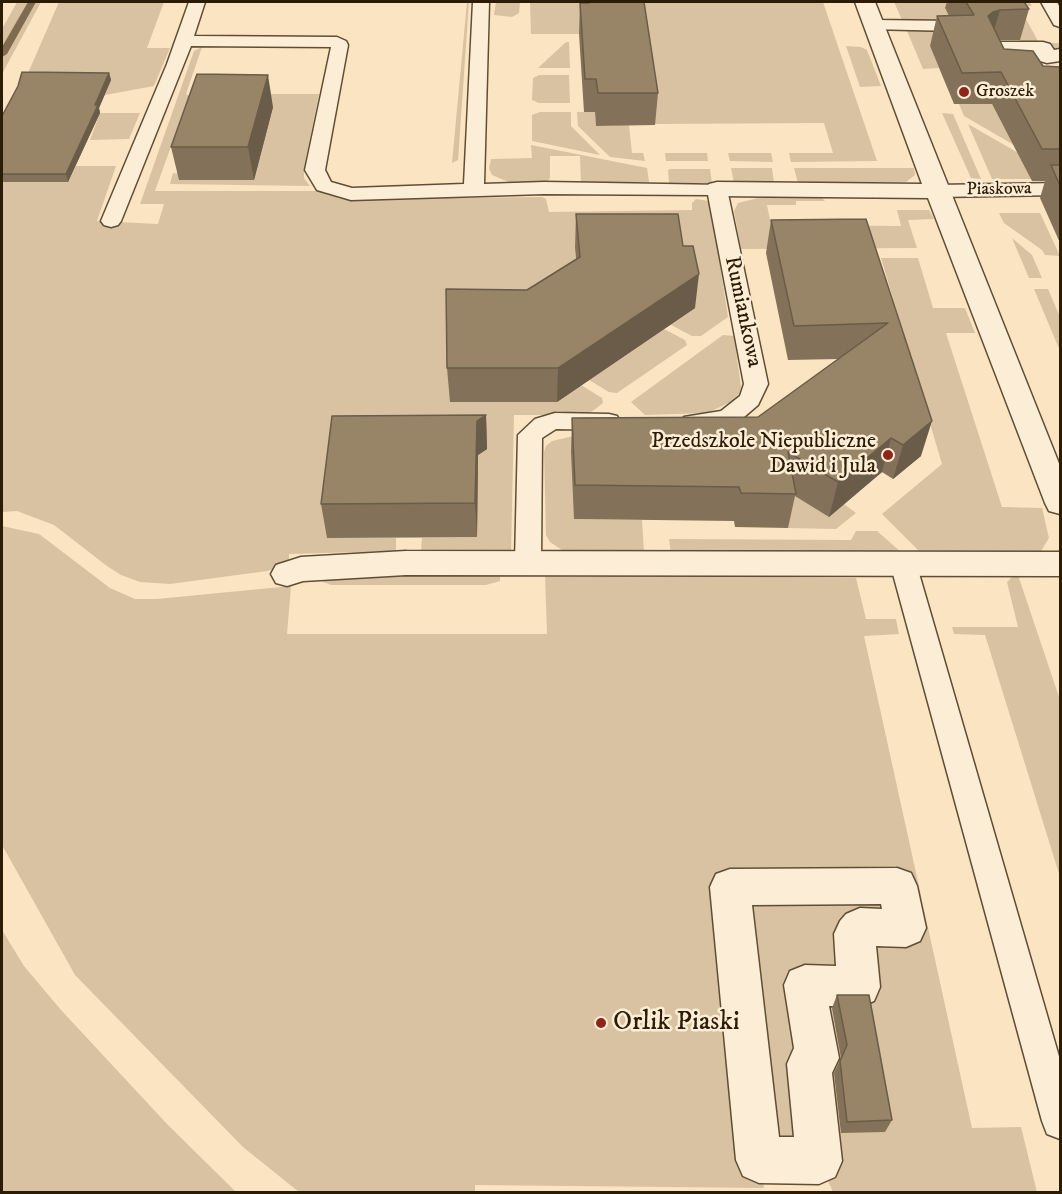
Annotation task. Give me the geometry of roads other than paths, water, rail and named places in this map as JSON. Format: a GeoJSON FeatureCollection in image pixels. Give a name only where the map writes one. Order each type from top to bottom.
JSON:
{"type":"FeatureCollection","features":[{"type":"Feature","properties":{"kind":"street"},"geometry":{"type":"LineString","coordinates":[[865,2],[1060,503]]}},
{"type":"Feature","properties":{"kind":"street"},"geometry":{"type":"LineString","coordinates":[[1060,55],[1047,57],[1042,48],[992,48],[1005,74],[1032,74],[1041,90],[1060,90]]}},
{"type":"Feature","properties":{"kind":"street"},"geometry":{"type":"LineString","coordinates":[[717,189],[937,191]]}},
{"type":"Feature","properties":{"kind":"street"},"geometry":{"type":"LineString","coordinates":[[287,574],[301,569],[406,563],[1060,564]]}},
{"type":"Feature","properties":{"kind":"street"},"geometry":{"type":"LineString","coordinates":[[897,886],[906,928],[860,927],[854,934],[859,987],[805,985],[817,1058],[812,1059],[809,1064],[819,1161],[789,1159],[759,1160],[730,887],[897,886]]}},
{"type":"Feature","properties":{"kind":"lane"},"geometry":{"type":"LineString","coordinates":[[111,221],[184,41],[197,2]]}},
{"type":"Feature","properties":{"kind":"lane"},"geometry":{"type":"LineString","coordinates":[[474,190],[481,2]]}},
{"type":"Feature","properties":{"kind":"lane"},"geometry":{"type":"LineString","coordinates":[[1048,2],[1060,22]]}},
{"type":"Feature","properties":{"kind":"lane"},"geometry":{"type":"LineString","coordinates":[[874,25],[954,26]]}},
{"type":"Feature","properties":{"kind":"lane"},"geometry":{"type":"LineString","coordinates":[[184,41],[337,42],[340,45],[315,170],[324,186],[351,194],[544,188],[717,189]]}},
{"type":"Feature","properties":{"kind":"lane","name":"Rumiankowa"},"geometry":{"type":"LineString","coordinates":[[666,423],[719,420],[738,411],[754,392],[756,377],[717,189]]}},
{"type":"Feature","properties":{"kind":"lane","name":"Piaskowa"},"geometry":{"type":"LineString","coordinates":[[937,191],[1060,189]]}},
{"type":"Feature","properties":{"kind":"lane"},"geometry":{"type":"LineString","coordinates":[[528,562],[530,435],[543,425],[555,421],[634,422]]}},
{"type":"Feature","properties":{"kind":"lane"},"geometry":{"type":"LineString","coordinates":[[903,563],[1060,1121]]}},
{"type":"Feature","properties":{"kind":"waterway"},"geometry":{"type":"LineString","coordinates":[[2,54],[32,2]]}},
{"type":"Feature","properties":{"kind":"place","name":"Groszek"},"geometry":{"type":"Point","coordinates":[964,92]}},
{"type":"Feature","properties":{"kind":"place","name":"Przedszkole Niepubliczne Dawid i Jula"},"geometry":{"type":"Point","coordinates":[888,455]}},
{"type":"Feature","properties":{"kind":"place","name":"Orlik Piaski"},"geometry":{"type":"Point","coordinates":[601,1023]}}]}
